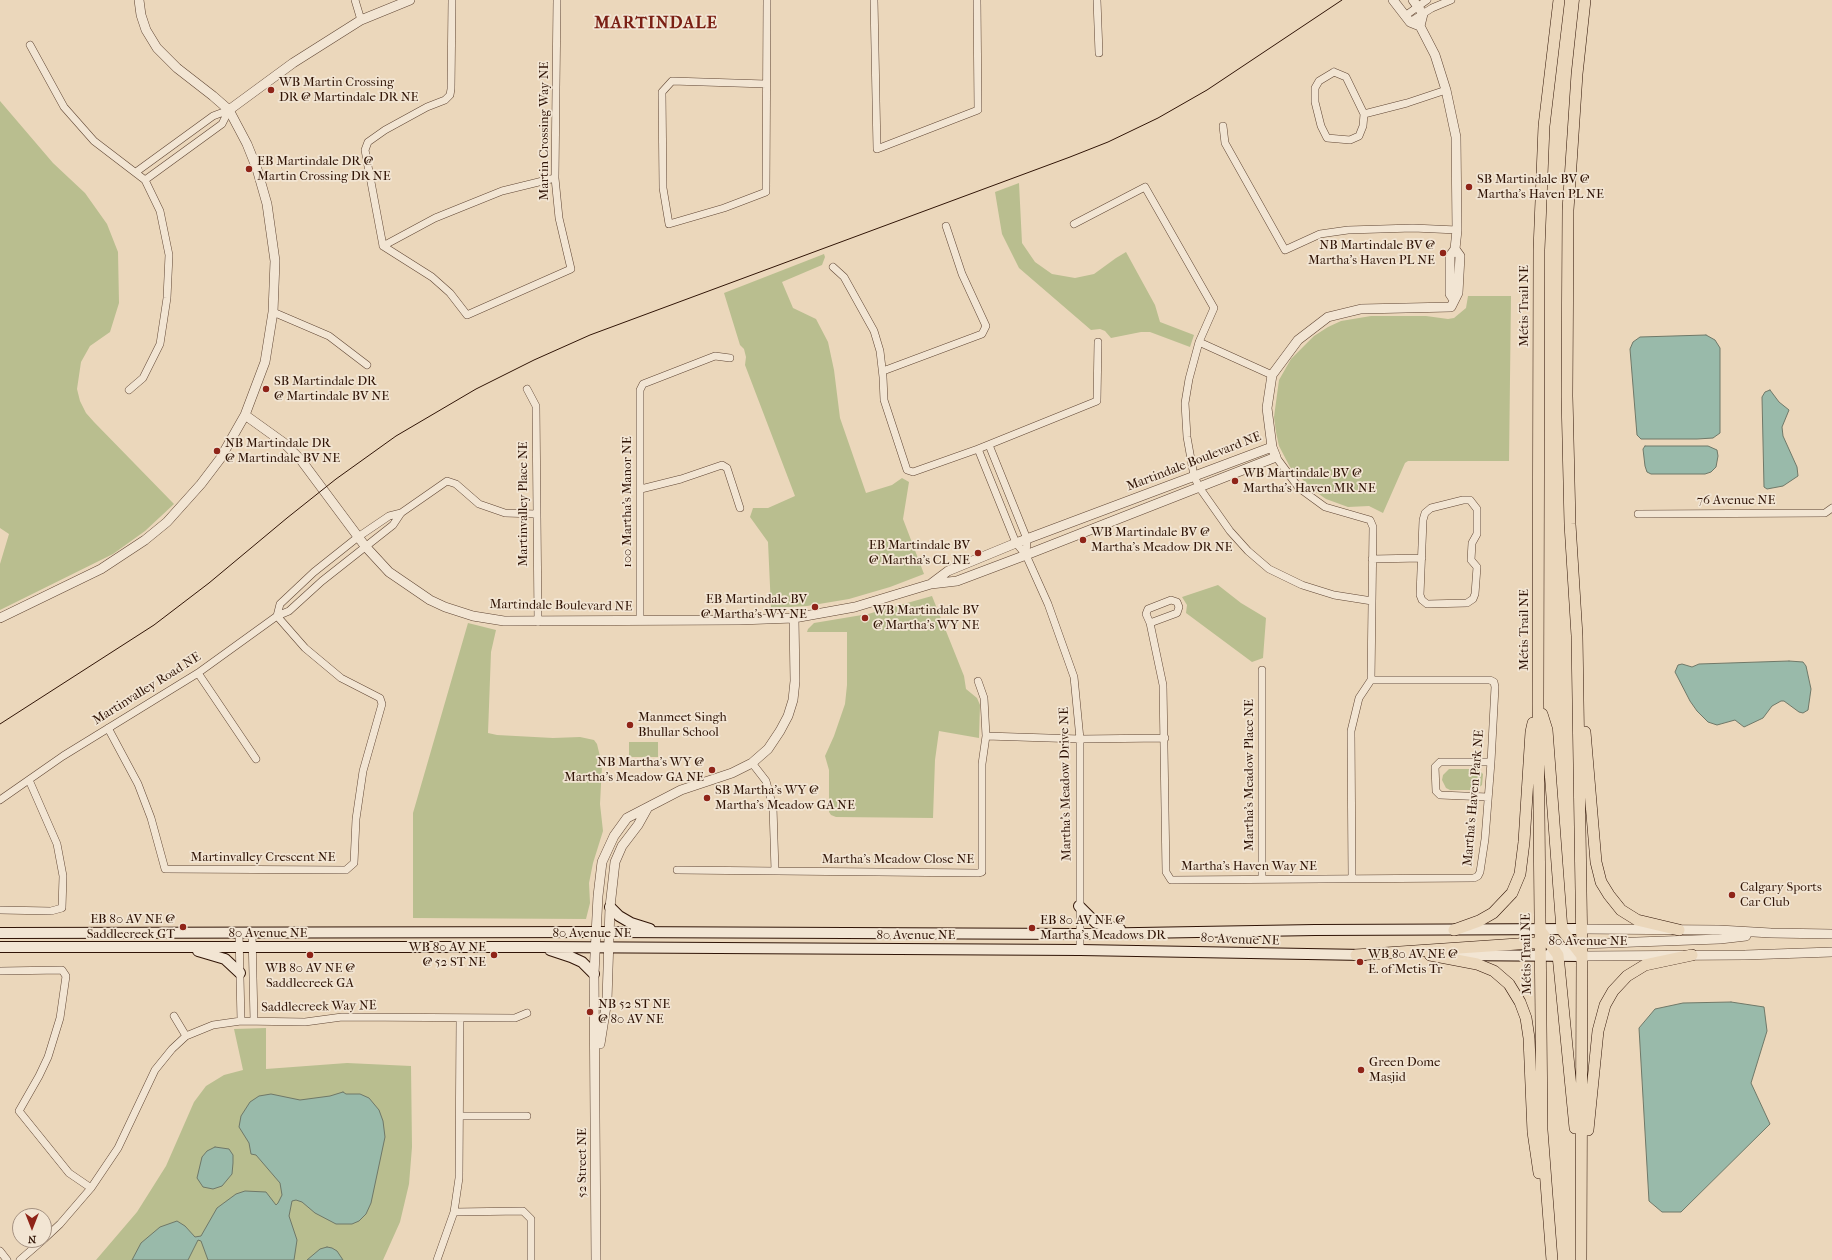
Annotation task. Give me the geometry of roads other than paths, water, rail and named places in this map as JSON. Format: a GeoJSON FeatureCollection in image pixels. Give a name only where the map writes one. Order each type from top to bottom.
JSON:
{"type":"FeatureCollection","features":[{"type":"Feature","properties":{"kind":"main road","name":"Métis Trail NE"},"geometry":{"type":"LineString","coordinates":[[1540,930],[1538,704],[1540,206],[1544,126],[1559,0]]}},
{"type":"Feature","properties":{"kind":"main road"},"geometry":{"type":"LineString","coordinates":[[1585,0],[1577,74],[1568,210],[1567,396],[1570,516],[1577,636],[1592,827],[1596,862],[1601,882],[1609,895],[1622,910],[1638,920],[1680,930]]}},
{"type":"Feature","properties":{"kind":"main road"},"geometry":{"type":"LineString","coordinates":[[1577,636],[1581,929],[1578,945]]}},
{"type":"Feature","properties":{"kind":"main road"},"geometry":{"type":"LineString","coordinates":[[1454,930],[1479,921],[1493,913],[1512,893],[1520,874],[1524,842],[1531,732],[1538,704]]}},
{"type":"Feature","properties":{"kind":"main road"},"geometry":{"type":"LineString","coordinates":[[1538,704],[1548,730],[1564,933],[1578,945],[1582,956],[1581,1260]]}},
{"type":"Feature","properties":{"kind":"main road"},"geometry":{"type":"LineString","coordinates":[[1079,906],[1096,923],[1146,933]]}},
{"type":"Feature","properties":{"kind":"main road"},"geometry":{"type":"LineString","coordinates":[[610,907],[619,916],[631,923],[668,933]]}},
{"type":"Feature","properties":{"kind":"main road"},"geometry":{"type":"LineString","coordinates":[[1356,955],[1545,942],[1564,933],[1581,929]]}},
{"type":"Feature","properties":{"kind":"main road","name":"80 Avenue NE"},"geometry":{"type":"LineString","coordinates":[[0,933],[610,932],[1080,934],[1315,930],[1540,930],[1564,933]]}},
{"type":"Feature","properties":{"kind":"main road"},"geometry":{"type":"LineString","coordinates":[[1540,930],[1545,942],[1557,953],[1582,1192]]}},
{"type":"Feature","properties":{"kind":"main road","name":"Métis Trail NE"},"geometry":{"type":"LineString","coordinates":[[1545,942],[1541,955],[1542,1130],[1551,1260]]}},
{"type":"Feature","properties":{"kind":"main road","name":"80 Avenue NE"},"geometry":{"type":"LineString","coordinates":[[0,947],[610,947],[1080,950],[1356,955],[1541,955],[1557,953],[1582,956]]}},
{"type":"Feature","properties":{"kind":"main road"},"geometry":{"type":"LineString","coordinates":[[176,947],[210,954],[225,959],[240,973]]}},
{"type":"Feature","properties":{"kind":"main road"},"geometry":{"type":"LineString","coordinates":[[538,947],[582,962],[594,974]]}},
{"type":"Feature","properties":{"kind":"main road"},"geometry":{"type":"LineString","coordinates":[[1430,955],[1477,964],[1494,971],[1509,984],[1520,1002],[1526,1018],[1529,1038],[1533,1132],[1551,1260]]}},
{"type":"Feature","properties":{"kind":"main road"},"geometry":{"type":"LineString","coordinates":[[1582,1192],[1598,1031],[1605,1005],[1613,991],[1627,976],[1645,965],[1692,955]]}},
{"type":"Feature","properties":{"kind":"street"},"geometry":{"type":"LineString","coordinates":[[0,618],[101,569],[146,540],[167,522],[201,484],[220,459],[245,415],[265,362],[273,312],[275,261],[267,204],[257,169],[247,144],[229,110],[177,68],[157,48],[146,30],[141,15],[139,0]]}},
{"type":"Feature","properties":{"kind":"street"},"geometry":{"type":"LineString","coordinates":[[355,0],[361,20]]}},
{"type":"Feature","properties":{"kind":"street"},"geometry":{"type":"LineString","coordinates":[[136,172],[213,116],[229,110],[293,62],[361,20],[410,0]]}},
{"type":"Feature","properties":{"kind":"street"},"geometry":{"type":"LineString","coordinates":[[452,0],[450,95],[445,100],[427,107],[385,130],[368,142],[366,150],[384,246],[435,218],[502,191],[555,178]]}},
{"type":"Feature","properties":{"kind":"street","name":"Martin Crossing Way NE"},"geometry":{"type":"LineString","coordinates":[[384,246],[432,277],[450,293],[467,315],[571,269],[559,218],[555,178],[557,0]]}},
{"type":"Feature","properties":{"kind":"street"},"geometry":{"type":"LineString","coordinates":[[766,84],[672,81],[662,92],[663,188],[669,224],[724,208],[766,192],[767,0]]}},
{"type":"Feature","properties":{"kind":"street"},"geometry":{"type":"LineString","coordinates":[[874,0],[877,149],[978,110],[978,0]]}},
{"type":"Feature","properties":{"kind":"street"},"geometry":{"type":"LineString","coordinates":[[1097,0],[1099,53]]}},
{"type":"Feature","properties":{"kind":"street"},"geometry":{"type":"LineString","coordinates":[[1393,0],[1408,19],[1420,26]]}},
{"type":"Feature","properties":{"kind":"street"},"geometry":{"type":"LineString","coordinates":[[1408,19],[1418,7],[1427,0]]}},
{"type":"Feature","properties":{"kind":"street"},"geometry":{"type":"LineString","coordinates":[[1418,7],[1451,0]]}},
{"type":"Feature","properties":{"kind":"street"},"geometry":{"type":"LineString","coordinates":[[1418,7],[1420,26]]}},
{"type":"Feature","properties":{"kind":"street","name":"Martindale Boulevard NE"},"geometry":{"type":"LineString","coordinates":[[931,584],[948,571],[1016,543],[1272,447],[1267,408],[1272,375],[1298,340],[1328,317],[1361,309],[1451,307],[1458,293],[1460,256],[1455,249],[1457,230],[1456,137],[1446,90],[1435,55],[1420,26]]}},
{"type":"Feature","properties":{"kind":"street"},"geometry":{"type":"LineString","coordinates":[[30,45],[64,107],[94,141],[145,180],[160,211],[169,255],[167,298],[160,344],[143,378],[129,390]]}},
{"type":"Feature","properties":{"kind":"street"},"geometry":{"type":"LineString","coordinates":[[1334,72],[1346,77],[1364,114],[1363,126],[1359,136],[1350,140],[1327,138],[1315,102],[1315,88],[1319,81],[1334,72]]}},
{"type":"Feature","properties":{"kind":"street"},"geometry":{"type":"LineString","coordinates":[[1364,114],[1407,103],[1446,90]]}},
{"type":"Feature","properties":{"kind":"street"},"geometry":{"type":"LineString","coordinates":[[145,180],[222,124],[229,110]]}},
{"type":"Feature","properties":{"kind":"street"},"geometry":{"type":"LineString","coordinates":[[1223,126],[1225,143],[1285,250],[1320,234],[1348,230],[1413,228],[1457,230]]}},
{"type":"Feature","properties":{"kind":"street"},"geometry":{"type":"LineString","coordinates":[[1074,224],[1145,187],[1214,308],[1199,342],[1189,379],[1185,403],[1187,437],[1194,476],[1199,487],[1230,531],[1248,551],[1269,569],[1302,585],[1334,595],[1372,601]]}},
{"type":"Feature","properties":{"kind":"street"},"geometry":{"type":"LineString","coordinates":[[883,372],[982,334],[986,326],[962,274],[946,226]]}},
{"type":"Feature","properties":{"kind":"street"},"geometry":{"type":"LineString","coordinates":[[833,267],[844,278],[874,331],[880,351],[883,372],[884,400],[907,470],[913,472],[978,449],[1097,401],[1098,342]]}},
{"type":"Feature","properties":{"kind":"street"},"geometry":{"type":"LineString","coordinates":[[273,312],[329,336],[367,365]]}},
{"type":"Feature","properties":{"kind":"street"},"geometry":{"type":"LineString","coordinates":[[1199,342],[1272,375]]}},
{"type":"Feature","properties":{"kind":"street","name":"100 Martha's Manor NE"},"geometry":{"type":"LineString","coordinates":[[640,620],[640,390],[643,384],[715,356],[730,358]]}},
{"type":"Feature","properties":{"kind":"street","name":"Martinvalley Place NE"},"geometry":{"type":"LineString","coordinates":[[527,389],[536,406],[538,622]]}},
{"type":"Feature","properties":{"kind":"street","name":"Martindale Boulevard NE"},"geometry":{"type":"LineString","coordinates":[[245,415],[284,443],[301,460],[365,546],[389,572],[430,600],[445,607],[473,616],[504,621],[538,622],[794,618],[855,607],[931,584],[957,581],[1276,457]]}},
{"type":"Feature","properties":{"kind":"street"},"geometry":{"type":"LineString","coordinates":[[989,444],[1027,539],[1026,555]]}},
{"type":"Feature","properties":{"kind":"street"},"geometry":{"type":"LineString","coordinates":[[1272,447],[1276,457],[1299,488],[1325,507],[1370,520],[1373,527],[1372,680],[1359,698],[1351,731],[1352,878]]}},
{"type":"Feature","properties":{"kind":"street"},"geometry":{"type":"LineString","coordinates":[[978,449],[1016,543],[1026,555]]}},
{"type":"Feature","properties":{"kind":"street"},"geometry":{"type":"LineString","coordinates":[[641,489],[681,479],[722,465],[728,468],[740,508]]}},
{"type":"Feature","properties":{"kind":"street"},"geometry":{"type":"LineString","coordinates":[[401,513],[447,481],[456,484],[479,504],[506,513],[536,514]]}},
{"type":"Feature","properties":{"kind":"street"},"geometry":{"type":"LineString","coordinates":[[1463,500],[1470,500],[1477,509],[1477,534],[1472,543],[1471,560],[1477,567],[1476,594],[1472,599],[1467,602],[1427,604],[1422,600],[1420,595],[1422,558],[1423,520],[1425,513],[1431,508],[1463,500]]}},
{"type":"Feature","properties":{"kind":"street","name":"76 Avenue NE"},"geometry":{"type":"LineString","coordinates":[[1638,514],[1825,513],[1832,508]]}},
{"type":"Feature","properties":{"kind":"street","name":"Martinvalley Road NE"},"geometry":{"type":"LineString","coordinates":[[277,616],[280,604],[314,572],[358,537],[389,516],[401,513]]}},
{"type":"Feature","properties":{"kind":"street","name":"Martinvalley Road NE"},"geometry":{"type":"LineString","coordinates":[[0,800],[63,756],[198,673],[277,616],[289,611],[322,581],[365,546],[394,525],[401,513]]}},
{"type":"Feature","properties":{"kind":"street","name":"Martha's Meadow Drive NE"},"geometry":{"type":"LineString","coordinates":[[1026,555],[1048,604],[1074,677],[1080,739],[1080,950]]}},
{"type":"Feature","properties":{"kind":"street"},"geometry":{"type":"LineString","coordinates":[[1372,559],[1422,558]]}},
{"type":"Feature","properties":{"kind":"street","name":"Martinvalley Crescent NE"},"geometry":{"type":"LineString","coordinates":[[108,728],[138,784],[151,818],[165,869],[346,870],[354,863],[356,819],[363,771],[382,704],[380,698],[341,678],[306,648],[277,616]]}},
{"type":"Feature","properties":{"kind":"street","name":"52 Street NE"},"geometry":{"type":"LineString","coordinates":[[596,1260],[596,1066],[594,974],[598,896],[602,862],[614,836],[627,818],[682,790],[732,773],[752,763],[768,749],[788,716],[793,700],[795,680],[794,618]]}},
{"type":"Feature","properties":{"kind":"street"},"geometry":{"type":"LineString","coordinates":[[978,681],[984,698],[986,736],[1080,739],[1165,738],[1163,685],[1150,623]]}},
{"type":"Feature","properties":{"kind":"street","name":"Martha's Meadow Place NE"},"geometry":{"type":"LineString","coordinates":[[1262,670],[1262,879]]}},
{"type":"Feature","properties":{"kind":"street"},"geometry":{"type":"LineString","coordinates":[[198,673],[256,759]]}},
{"type":"Feature","properties":{"kind":"street","name":"Martha's Haven Park NE"},"geometry":{"type":"LineString","coordinates":[[1352,878],[1474,878],[1478,876],[1480,872],[1485,839],[1491,762],[1494,682],[1490,680],[1372,680]]}},
{"type":"Feature","properties":{"kind":"street","name":"Martha's Meadow Close NE"},"geometry":{"type":"LineString","coordinates":[[677,870],[982,872],[982,764],[986,736]]}},
{"type":"Feature","properties":{"kind":"street","name":"Martha's Haven Way NE"},"geometry":{"type":"LineString","coordinates":[[1165,738],[1166,868],[1168,877],[1171,880],[1352,878]]}},
{"type":"Feature","properties":{"kind":"street"},"geometry":{"type":"LineString","coordinates":[[1488,797],[1440,796],[1436,790],[1435,767],[1440,762],[1491,762]]}},
{"type":"Feature","properties":{"kind":"street"},"geometry":{"type":"LineString","coordinates":[[752,763],[766,781],[773,807],[775,871]]}},
{"type":"Feature","properties":{"kind":"street"},"geometry":{"type":"LineString","coordinates":[[0,910],[51,910],[62,908],[63,876],[57,844],[29,780]]}},
{"type":"Feature","properties":{"kind":"street","name":"52 Street NE"},"geometry":{"type":"LineString","coordinates":[[596,1066],[607,1000],[610,947],[610,907],[615,862],[622,846],[638,825],[648,806]]}},
{"type":"Feature","properties":{"kind":"street","name":"80 Avenue NE"},"geometry":{"type":"LineString","coordinates":[[1581,929],[1719,930],[1832,934]]}},
{"type":"Feature","properties":{"kind":"street"},"geometry":{"type":"LineString","coordinates":[[239,933],[240,1021]]}},
{"type":"Feature","properties":{"kind":"street"},"geometry":{"type":"LineString","coordinates":[[252,933],[254,1021]]}},
{"type":"Feature","properties":{"kind":"street"},"geometry":{"type":"LineString","coordinates":[[1557,953],[1578,945],[1720,939],[1771,933]]}},
{"type":"Feature","properties":{"kind":"street","name":"80 Avenue NE"},"geometry":{"type":"LineString","coordinates":[[1582,956],[1745,955],[1832,952]]}},
{"type":"Feature","properties":{"kind":"street"},"geometry":{"type":"LineString","coordinates":[[0,971],[62,970],[66,976],[60,1018],[48,1056],[39,1076],[19,1111],[69,1173],[91,1188]]}},
{"type":"Feature","properties":{"kind":"street","name":"Saddlecreek Way NE"},"geometry":{"type":"LineString","coordinates":[[52,1231],[91,1188],[118,1148],[155,1070],[172,1049],[186,1036],[213,1024],[240,1021],[305,1022],[342,1017],[515,1018],[527,1013]]}},
{"type":"Feature","properties":{"kind":"street"},"geometry":{"type":"LineString","coordinates":[[174,1016],[186,1036]]}},
{"type":"Feature","properties":{"kind":"street"},"geometry":{"type":"LineString","coordinates":[[437,1260],[454,1212],[459,1178],[460,1018]]}},
{"type":"Feature","properties":{"kind":"street"},"geometry":{"type":"LineString","coordinates":[[460,1116],[527,1116]]}},
{"type":"Feature","properties":{"kind":"street"},"geometry":{"type":"LineString","coordinates":[[454,1212],[524,1211],[531,1219],[531,1260]]}},
{"type":"Feature","properties":{"kind":"street","name":"Saddlecreek Way NE"},"geometry":{"type":"LineString","coordinates":[[20,1260],[33,1248]]}},
{"type":"Feature","properties":{"kind":"street"},"geometry":{"type":"LineString","coordinates":[[0,1251],[7,1260]]}},
{"type":"Feature","properties":{"kind":"tram line"},"geometry":{"type":"LineString","coordinates":[[0,724],[154,625],[209,583],[336,479],[396,436],[476,389],[534,360],[590,335],[1108,142],[1158,118],[1207,90],[1342,0]]}},
{"type":"Feature","properties":{"kind":"place","name":"WB Martin Crossing DR @ Martindale DR NE"},"geometry":{"type":"Point","coordinates":[271,90]}},
{"type":"Feature","properties":{"kind":"place","name":"EB Martindale DR @ Martin Crossing DR NE"},"geometry":{"type":"Point","coordinates":[249,169]}},
{"type":"Feature","properties":{"kind":"place","name":"SB Martindale BV @ Martha's Haven PL NE"},"geometry":{"type":"Point","coordinates":[1469,187]}},
{"type":"Feature","properties":{"kind":"place","name":"NB Martindale BV @ Martha's Haven PL NE"},"geometry":{"type":"Point","coordinates":[1443,253]}},
{"type":"Feature","properties":{"kind":"place","name":"SB Martindale DR @ Martindale BV NE"},"geometry":{"type":"Point","coordinates":[266,389]}},
{"type":"Feature","properties":{"kind":"place","name":"NB Martindale DR @ Martindale BV NE"},"geometry":{"type":"Point","coordinates":[217,451]}},
{"type":"Feature","properties":{"kind":"place","name":"WB Martindale BV @ Martha's Haven MR NE"},"geometry":{"type":"Point","coordinates":[1235,481]}},
{"type":"Feature","properties":{"kind":"place","name":"WB Martindale BV @ Martha's Meadow DR NE"},"geometry":{"type":"Point","coordinates":[1083,540]}},
{"type":"Feature","properties":{"kind":"place","name":"EB Martindale BV @ Martha's CL NE"},"geometry":{"type":"Point","coordinates":[978,553]}},
{"type":"Feature","properties":{"kind":"place","name":"EB Martindale BV @ Martha's WY NE"},"geometry":{"type":"Point","coordinates":[815,607]}},
{"type":"Feature","properties":{"kind":"place","name":"WB Martindale BV @ Martha's WY NE"},"geometry":{"type":"Point","coordinates":[865,618]}},
{"type":"Feature","properties":{"kind":"place","name":"Manmeet Singh Bhullar School"},"geometry":{"type":"Point","coordinates":[630,725]}},
{"type":"Feature","properties":{"kind":"place","name":"NB Martha's WY @ Martha's Meadow GA NE"},"geometry":{"type":"Point","coordinates":[712,770]}},
{"type":"Feature","properties":{"kind":"place","name":"SB Martha's WY @ Martha's Meadow GA NE"},"geometry":{"type":"Point","coordinates":[707,798]}},
{"type":"Feature","properties":{"kind":"place","name":"Calgary Sports Car Club"},"geometry":{"type":"Point","coordinates":[1732,895]}},
{"type":"Feature","properties":{"kind":"place","name":"EB 80 AV NE @ Saddlecreek GT"},"geometry":{"type":"Point","coordinates":[183,927]}},
{"type":"Feature","properties":{"kind":"place","name":"EB 80 AV NE @ Martha's Meadows DR"},"geometry":{"type":"Point","coordinates":[1032,928]}},
{"type":"Feature","properties":{"kind":"place","name":"WB 80 AV NE @ Saddlecreek GA"},"geometry":{"type":"Point","coordinates":[310,955]}},
{"type":"Feature","properties":{"kind":"place","name":"WB 80 AV NE @ 52 ST NE"},"geometry":{"type":"Point","coordinates":[494,955]}},
{"type":"Feature","properties":{"kind":"place","name":"WB 80 AV NE @ E. of Metis Tr"},"geometry":{"type":"Point","coordinates":[1360,962]}},
{"type":"Feature","properties":{"kind":"place","name":"NB 52 ST NE @ 80 AV NE"},"geometry":{"type":"Point","coordinates":[590,1012]}},
{"type":"Feature","properties":{"kind":"place","name":"Green Dome Masjid"},"geometry":{"type":"Point","coordinates":[1361,1070]}},
{"type":"Feature","properties":{"kind":"district","name":"MARTINDALE"},"geometry":{"type":"Point","coordinates":[656,24]}}]}
